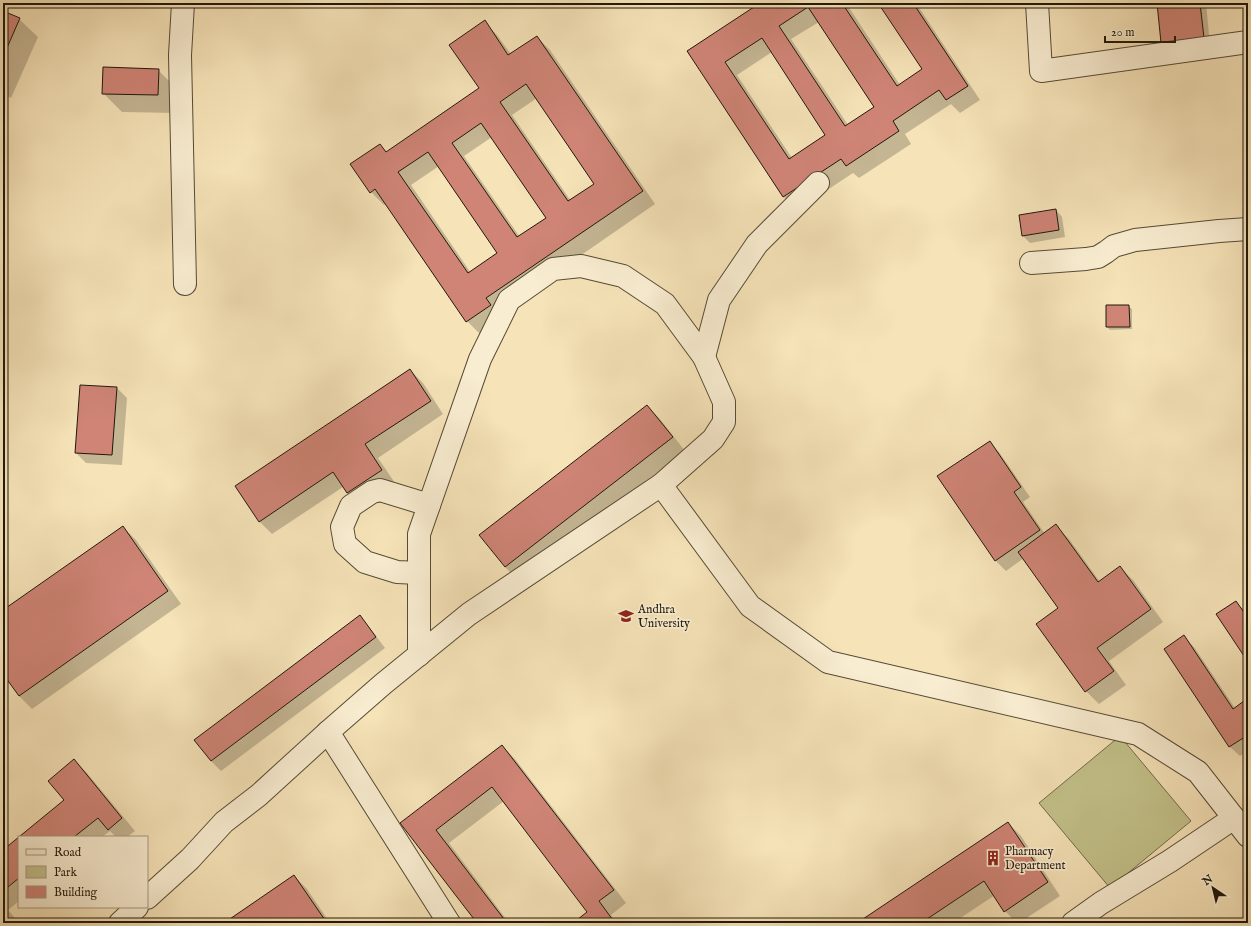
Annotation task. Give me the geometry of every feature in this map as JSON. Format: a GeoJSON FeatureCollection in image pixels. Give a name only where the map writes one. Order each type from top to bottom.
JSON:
{"type":"FeatureCollection","features":[{"type":"Feature","properties":{"kind":"street"},"geometry":{"type":"LineString","coordinates":[[183,3],[180,55],[185,284]]}},
{"type":"Feature","properties":{"kind":"street"},"geometry":{"type":"LineString","coordinates":[[1037,3],[1041,71],[1248,42]]}},
{"type":"Feature","properties":{"kind":"street"},"geometry":{"type":"LineString","coordinates":[[704,357],[719,300],[757,244],[818,183]]}},
{"type":"Feature","properties":{"kind":"street"},"geometry":{"type":"LineString","coordinates":[[1031,263],[1098,257],[1114,246],[1135,240],[1248,229]]}},
{"type":"Feature","properties":{"kind":"street"},"geometry":{"type":"LineString","coordinates":[[148,897],[190,859],[224,822],[260,795],[328,732],[469,614],[661,485],[713,439],[724,422],[724,402],[704,357],[665,304],[624,276],[580,266],[553,269],[508,300],[480,359],[419,534],[419,655]]}},
{"type":"Feature","properties":{"kind":"street"},"geometry":{"type":"LineString","coordinates":[[661,485],[750,606],[828,662],[1138,734],[1198,772],[1248,836]]}},
{"type":"Feature","properties":{"kind":"street"},"geometry":{"type":"LineString","coordinates":[[419,572],[397,572],[365,562],[345,544],[342,527],[351,506],[372,492],[380,490],[429,505]]}},
{"type":"Feature","properties":{"kind":"street"},"geometry":{"type":"LineString","coordinates":[[328,732],[449,923]]}},
{"type":"Feature","properties":{"kind":"street"},"geometry":{"type":"LineString","coordinates":[[1073,923],[1101,903],[1170,861],[1234,818]]}},
{"type":"Feature","properties":{"kind":"street"},"geometry":{"type":"LineString","coordinates":[[120,923],[136,908]]}},
{"type":"Feature","properties":{"kind":"green space"},"geometry":{"type":"Polygon","coordinates":[[[1120,736],[1191,821],[1110,888],[1039,803],[1120,736]]]}},
{"type":"Feature","properties":{"kind":"building"},"geometry":{"type":"Polygon","coordinates":[[[760,3],[842,3],[897,86],[922,69],[878,3],[913,3],[968,86],[946,100],[939,90],[893,121],[899,131],[846,166],[841,159],[783,197],[687,51],[760,3]],[[808,7],[779,26],[845,126],[874,107],[808,7]],[[762,38],[725,62],[789,159],[825,135],[762,38]]]}},
{"type":"Feature","properties":{"kind":"building"},"geometry":{"type":"Polygon","coordinates":[[[1157,3],[1200,3],[1204,38],[1161,43],[1157,3]]]}},
{"type":"Feature","properties":{"kind":"building"},"geometry":{"type":"Polygon","coordinates":[[[3,11],[20,18],[3,57],[3,11]]]}},
{"type":"Feature","properties":{"kind":"building"},"geometry":{"type":"Polygon","coordinates":[[[485,20],[508,55],[537,36],[643,191],[486,298],[491,305],[466,322],[375,189],[370,193],[350,164],[380,144],[386,152],[479,88],[449,45],[485,20]],[[526,84],[500,102],[568,201],[594,184],[526,84]],[[481,123],[452,143],[517,237],[546,218],[481,123]],[[428,152],[398,172],[468,273],[497,253],[428,152]]]}},
{"type":"Feature","properties":{"kind":"building"},"geometry":{"type":"Polygon","coordinates":[[[103,67],[159,69],[158,95],[102,94],[103,67]]]}},
{"type":"Feature","properties":{"kind":"building"},"geometry":{"type":"Polygon","coordinates":[[[1056,209],[1059,230],[1022,236],[1019,215],[1056,209]]]}},
{"type":"Feature","properties":{"kind":"building"},"geometry":{"type":"Polygon","coordinates":[[[1106,305],[1129,305],[1130,327],[1106,327],[1106,305]]]}},
{"type":"Feature","properties":{"kind":"building"},"geometry":{"type":"Polygon","coordinates":[[[410,369],[431,401],[365,444],[382,470],[347,493],[333,472],[259,522],[235,486],[410,369]]]}},
{"type":"Feature","properties":{"kind":"building"},"geometry":{"type":"Polygon","coordinates":[[[80,385],[117,387],[112,455],[75,453],[80,385]]]}},
{"type":"Feature","properties":{"kind":"building"},"geometry":{"type":"Polygon","coordinates":[[[647,405],[673,437],[505,567],[479,535],[647,405]]]}},
{"type":"Feature","properties":{"kind":"building"},"geometry":{"type":"Polygon","coordinates":[[[990,441],[1021,487],[1014,492],[1040,530],[995,561],[937,476],[990,441]]]}},
{"type":"Feature","properties":{"kind":"building"},"geometry":{"type":"Polygon","coordinates":[[[1056,524],[1098,582],[1120,566],[1151,609],[1097,648],[1114,671],[1085,692],[1036,624],[1058,608],[1018,552],[1056,524]]]}},
{"type":"Feature","properties":{"kind":"building"},"geometry":{"type":"Polygon","coordinates":[[[123,526],[168,591],[19,696],[3,674],[3,610],[123,526]]]}},
{"type":"Feature","properties":{"kind":"building"},"geometry":{"type":"Polygon","coordinates":[[[1236,601],[1248,618],[1248,662],[1216,614],[1236,601]]]}},
{"type":"Feature","properties":{"kind":"building"},"geometry":{"type":"Polygon","coordinates":[[[360,615],[376,637],[211,761],[194,740],[360,615]]]}},
{"type":"Feature","properties":{"kind":"building"},"geometry":{"type":"Polygon","coordinates":[[[1184,635],[1233,709],[1248,698],[1248,735],[1229,747],[1164,649],[1184,635]]]}},
{"type":"Feature","properties":{"kind":"building"},"geometry":{"type":"Polygon","coordinates":[[[502,745],[614,890],[599,901],[615,923],[573,923],[587,912],[492,787],[436,830],[507,923],[477,923],[400,823],[502,745]]]}},
{"type":"Feature","properties":{"kind":"building"},"geometry":{"type":"Polygon","coordinates":[[[74,759],[122,818],[108,830],[98,818],[75,836],[20,836],[64,800],[48,781],[74,759]]]}},
{"type":"Feature","properties":{"kind":"building","name":"Pharmacy Department"},"geometry":{"type":"Polygon","coordinates":[[[1008,822],[1048,882],[1004,912],[984,881],[921,923],[857,923],[1008,822]]]}},
{"type":"Feature","properties":{"kind":"building"},"geometry":{"type":"Polygon","coordinates":[[[18,838],[18,879],[3,891],[3,850],[18,838]]]}},
{"type":"Feature","properties":{"kind":"building"},"geometry":{"type":"Polygon","coordinates":[[[294,875],[327,923],[224,923],[294,875]]]}},
{"type":"Feature","properties":{"kind":"place","name":"Andhra University"},"geometry":{"type":"Point","coordinates":[626,616]}},
{"type":"Feature","properties":{"kind":"place","name":"Pharmacy Department"},"geometry":{"type":"Point","coordinates":[993,858]}}]}
